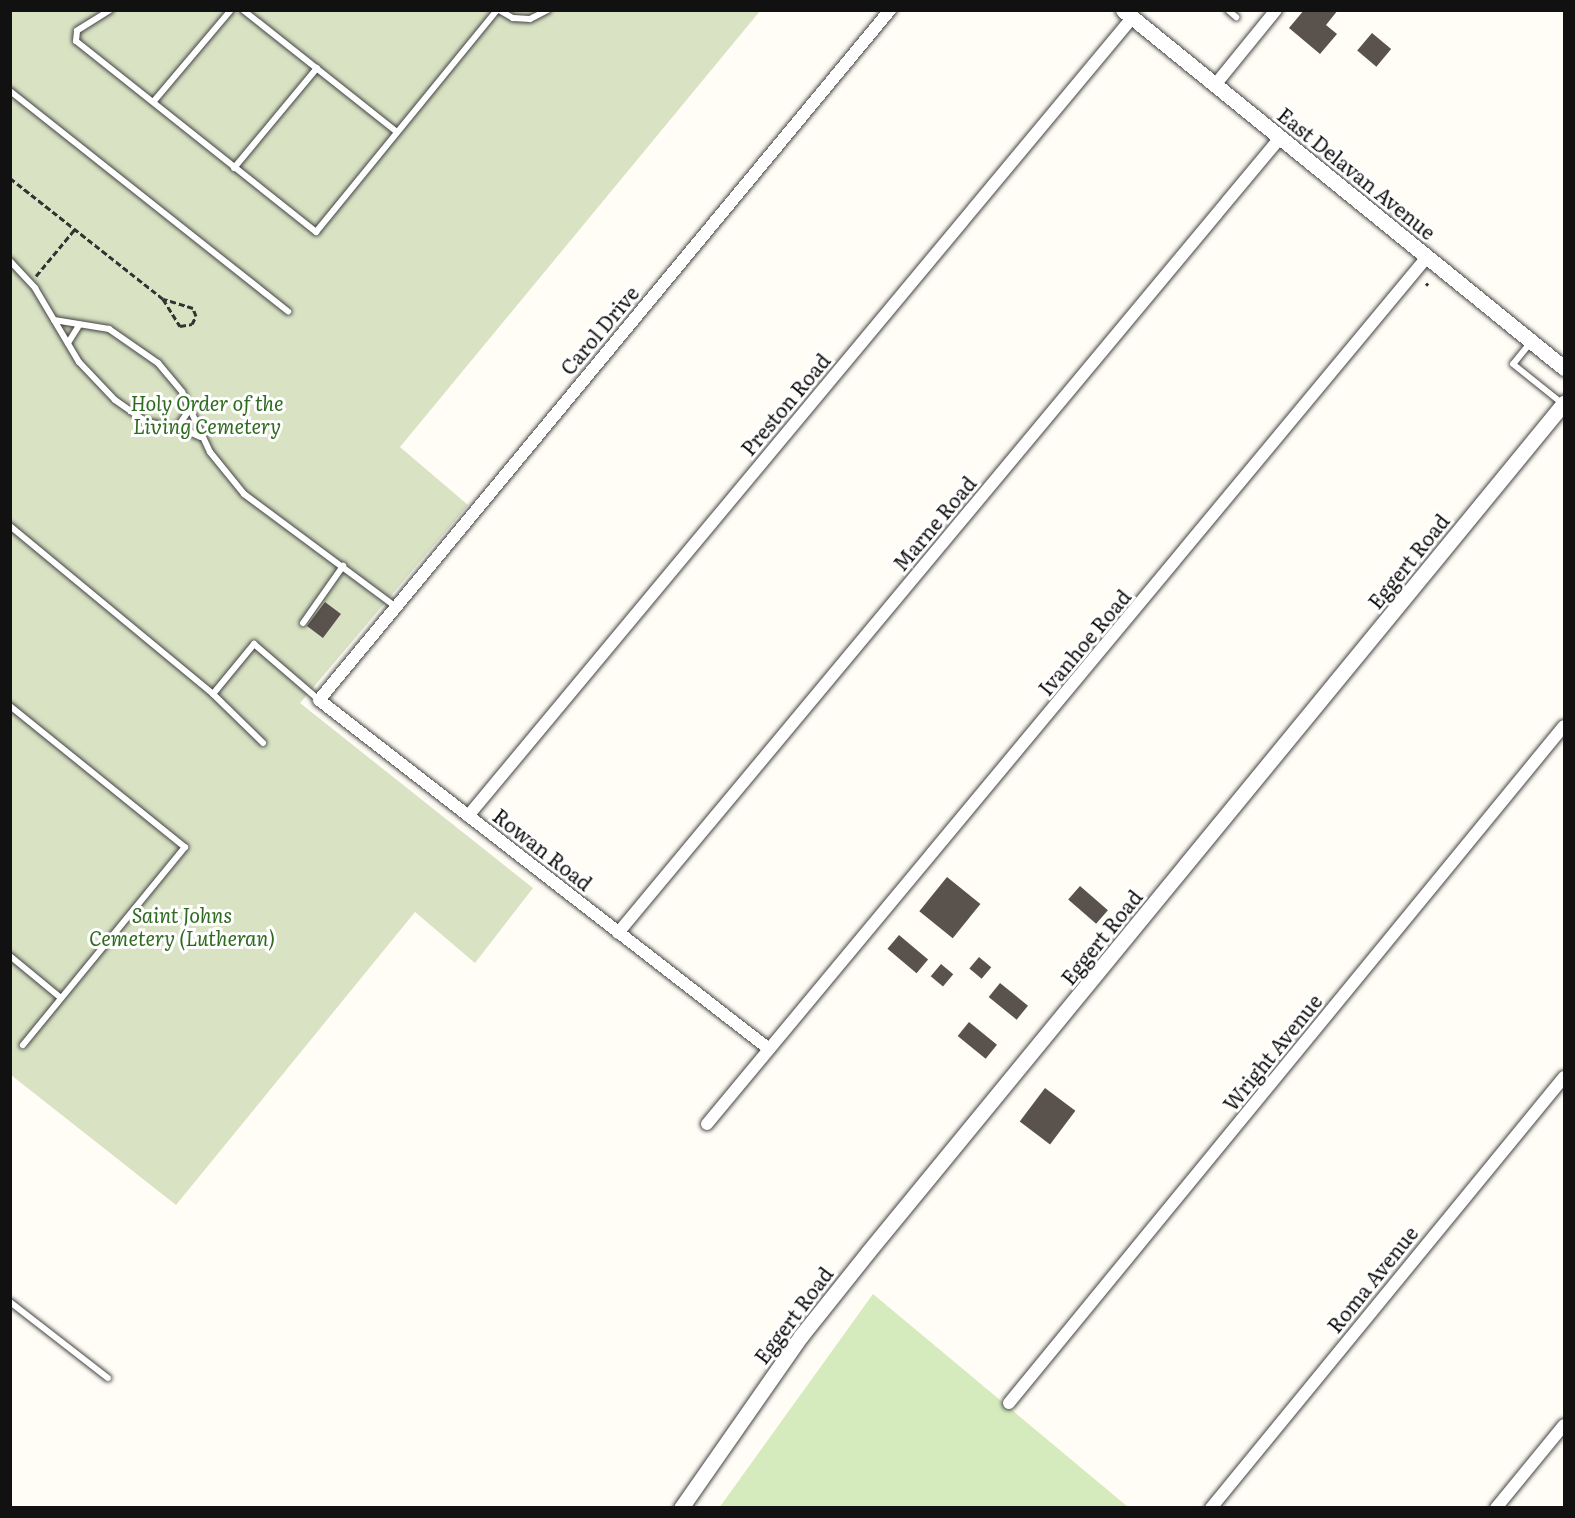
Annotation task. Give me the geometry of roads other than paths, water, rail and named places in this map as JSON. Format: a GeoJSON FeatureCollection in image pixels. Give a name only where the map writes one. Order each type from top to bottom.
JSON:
{"type":"FeatureCollection","features":[{"type":"Feature","properties":{"kind":"street","name":"Carol Drive"},"geometry":{"type":"LineString","coordinates":[[318,700],[890,10]]}},
{"type":"Feature","properties":{"kind":"street"},"geometry":{"type":"LineString","coordinates":[[1215,86],[1276,10]]}},
{"type":"Feature","properties":{"kind":"street","name":"East Delavan Avenue"},"geometry":{"type":"LineString","coordinates":[[1127,14],[1564,368]]}},
{"type":"Feature","properties":{"kind":"street","name":"Preston Road"},"geometry":{"type":"LineString","coordinates":[[468,816],[1127,14]]}},
{"type":"Feature","properties":{"kind":"street","name":"Marne Road"},"geometry":{"type":"LineString","coordinates":[[618,933],[1280,138]]}},
{"type":"Feature","properties":{"kind":"street","name":"Ivanhoe Road"},"geometry":{"type":"LineString","coordinates":[[706,1124],[1427,257]]}},
{"type":"Feature","properties":{"kind":"street","name":"Eggert Road"},"geometry":{"type":"LineString","coordinates":[[681,1508],[794,1345],[868,1252],[1564,404]]}},
{"type":"Feature","properties":{"kind":"street","name":"Rowan Road"},"geometry":{"type":"LineString","coordinates":[[318,700],[768,1050]]}},
{"type":"Feature","properties":{"kind":"street","name":"Wright Avenue"},"geometry":{"type":"LineString","coordinates":[[1009,1403],[1564,726]]}},
{"type":"Feature","properties":{"kind":"street","name":"Roma Avenue"},"geometry":{"type":"LineString","coordinates":[[1211,1508],[1564,1077]]}},
{"type":"Feature","properties":{"kind":"street"},"geometry":{"type":"LineString","coordinates":[[1496,1508],[1564,1425]]}},
{"type":"Feature","properties":{"kind":"lane"},"geometry":{"type":"LineString","coordinates":[[110,10],[77,32],[76,41],[316,232],[498,10],[513,18],[530,19],[548,10]]}},
{"type":"Feature","properties":{"kind":"lane"},"geometry":{"type":"LineString","coordinates":[[154,101],[231,10]]}},
{"type":"Feature","properties":{"kind":"lane"},"geometry":{"type":"LineString","coordinates":[[243,10],[397,132]]}},
{"type":"Feature","properties":{"kind":"lane"},"geometry":{"type":"LineString","coordinates":[[1228,10],[1236,17]]}},
{"type":"Feature","properties":{"kind":"lane"},"geometry":{"type":"LineString","coordinates":[[234,168],[317,68]]}},
{"type":"Feature","properties":{"kind":"lane"},"geometry":{"type":"LineString","coordinates":[[10,91],[288,311]]}},
{"type":"Feature","properties":{"kind":"lane"},"geometry":{"type":"LineString","coordinates":[[10,261],[30,280],[92,378],[115,400],[147,422],[177,428],[202,438]]}},
{"type":"Feature","properties":{"kind":"lane"},"geometry":{"type":"LineString","coordinates":[[54,320],[109,329],[141,349],[171,376],[202,438],[244,494],[395,606]]}},
{"type":"Feature","properties":{"kind":"lane"},"geometry":{"type":"LineString","coordinates":[[68,343],[80,324]]}},
{"type":"Feature","properties":{"kind":"lane"},"geometry":{"type":"LineString","coordinates":[[1532,342],[1513,364],[1564,404]]}},
{"type":"Feature","properties":{"kind":"lane"},"geometry":{"type":"LineString","coordinates":[[177,428],[190,410]]}},
{"type":"Feature","properties":{"kind":"lane"},"geometry":{"type":"LineString","coordinates":[[10,526],[213,694],[263,743]]}},
{"type":"Feature","properties":{"kind":"lane"},"geometry":{"type":"LineString","coordinates":[[303,623],[344,566]]}},
{"type":"Feature","properties":{"kind":"lane"},"geometry":{"type":"LineString","coordinates":[[213,694],[254,644],[318,700]]}},
{"type":"Feature","properties":{"kind":"lane"},"geometry":{"type":"LineString","coordinates":[[10,706],[185,847],[23,1045]]}},
{"type":"Feature","properties":{"kind":"lane"},"geometry":{"type":"LineString","coordinates":[[10,956],[61,998]]}},
{"type":"Feature","properties":{"kind":"lane"},"geometry":{"type":"LineString","coordinates":[[10,1302],[108,1378]]}},
{"type":"Feature","properties":{"kind":"park label","name":"Holy Order of the Living Cemetery"},"geometry":{"type":"Point","coordinates":[207,414]}},
{"type":"Feature","properties":{"kind":"park label","name":"Saint Johns Cemetery (Lutheran)"},"geometry":{"type":"Point","coordinates":[182,926]}}]}
